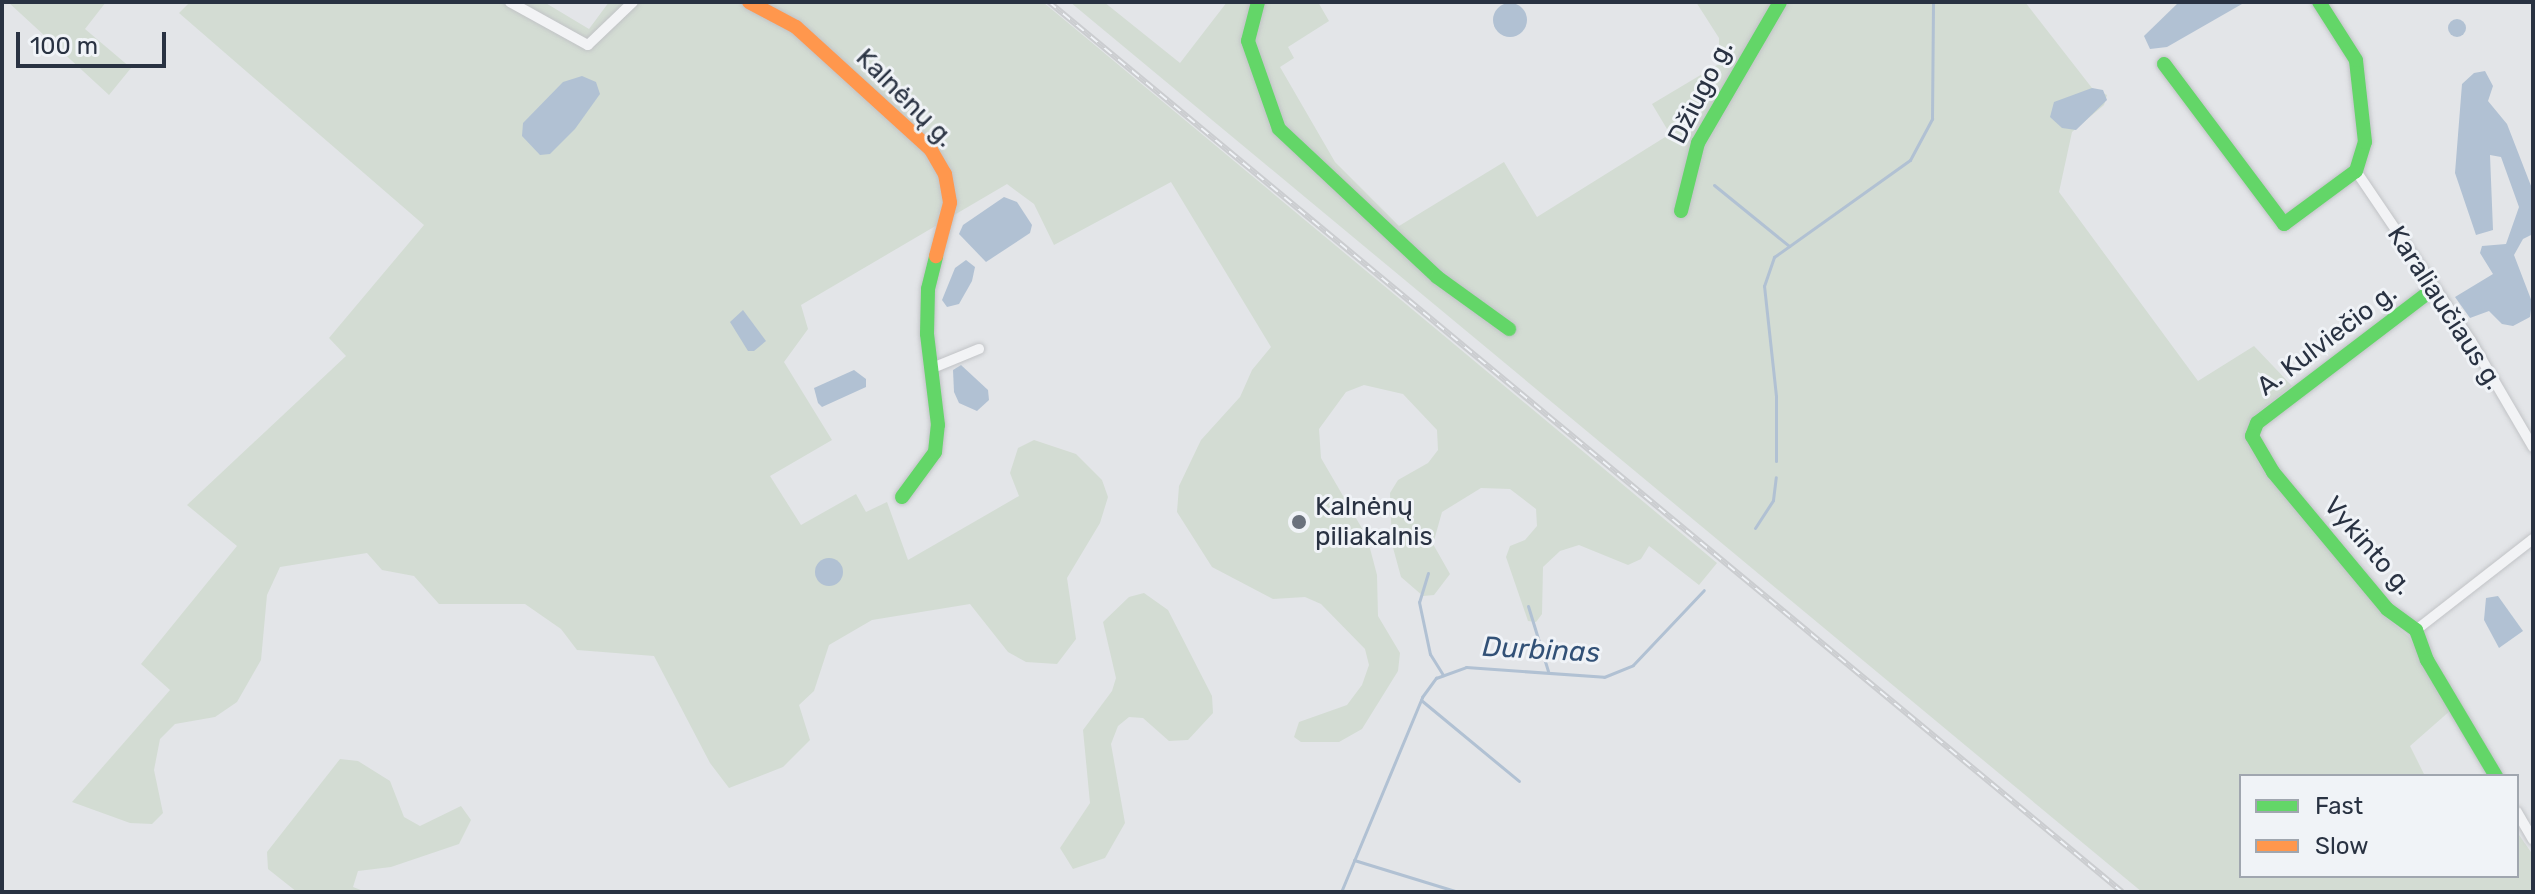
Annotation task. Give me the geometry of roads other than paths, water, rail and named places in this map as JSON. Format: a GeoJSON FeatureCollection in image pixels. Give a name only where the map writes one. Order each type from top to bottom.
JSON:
{"type":"FeatureCollection","features":[{"type":"Feature","properties":{"kind":"street"},"geometry":{"type":"LineString","coordinates":[[510,2],[588,45],[633,2]]}},
{"type":"Feature","properties":{"kind":"street","name":"Kalnėnų g."},"geometry":{"type":"LineString","coordinates":[[749,2],[796,27],[924,143],[945,174],[950,203],[928,289],[930,369],[938,425],[935,452],[902,497]]}},
{"type":"Feature","properties":{"kind":"street"},"geometry":{"type":"LineString","coordinates":[[1258,2],[1248,41],[1279,129],[1426,268],[1509,329]]}},
{"type":"Feature","properties":{"kind":"street","name":"Džiugo g."},"geometry":{"type":"LineString","coordinates":[[1681,211],[1698,143],[1780,2]]}},
{"type":"Feature","properties":{"kind":"street"},"geometry":{"type":"LineString","coordinates":[[2164,64],[2284,224],[2356,171],[2365,142],[2361,82],[2349,45],[2319,2]]}},
{"type":"Feature","properties":{"kind":"street","name":"Karaliaučiaus g."},"geometry":{"type":"LineString","coordinates":[[2356,171],[2471,341],[2533,447]]}},
{"type":"Feature","properties":{"kind":"street","name":"A. Kulviečio g."},"geometry":{"type":"LineString","coordinates":[[2252,431],[2433,289]]}},
{"type":"Feature","properties":{"kind":"street"},"geometry":{"type":"LineString","coordinates":[[930,369],[979,349]]}},
{"type":"Feature","properties":{"kind":"street","name":"Vykinto g."},"geometry":{"type":"LineString","coordinates":[[2252,431],[2273,472],[2387,609],[2416,630],[2427,660],[2495,774]]}},
{"type":"Feature","properties":{"kind":"street"},"geometry":{"type":"LineString","coordinates":[[2416,630],[2533,539]]}},
{"type":"Feature","properties":{"kind":"street"},"geometry":{"type":"LineString","coordinates":[[2519,816],[2533,840]]}},
{"type":"Feature","properties":{"kind":"water"},"geometry":{"type":"Polygon","coordinates":[[[2179,2],[2242,4],[2167,47],[2150,49],[2144,36],[2179,2]]]}},
{"type":"Feature","properties":{"kind":"water"},"geometry":{"type":"Polygon","coordinates":[[[1510,3],[1522,8],[1527,20],[1522,32],[1510,37],[1498,32],[1493,20],[1498,8],[1510,3]]]}},
{"type":"Feature","properties":{"kind":"water"},"geometry":{"type":"Polygon","coordinates":[[[2457,19],[2466,28],[2457,37],[2448,28],[2457,19]]]}},
{"type":"Feature","properties":{"kind":"water"},"geometry":{"type":"Polygon","coordinates":[[[2485,71],[2493,86],[2488,101],[2507,124],[2533,191],[2533,234],[2523,239],[2514,255],[2532,302],[2530,317],[2513,326],[2502,324],[2489,311],[2470,318],[2455,297],[2493,274],[2480,253],[2482,246],[2506,244],[2519,207],[2501,157],[2490,155],[2493,230],[2476,235],[2455,173],[2462,84],[2474,73],[2485,71]]]}},
{"type":"Feature","properties":{"kind":"water"},"geometry":{"type":"Polygon","coordinates":[[[582,76],[596,82],[600,94],[575,129],[550,154],[540,155],[522,136],[523,123],[563,82],[582,76]]]}},
{"type":"Feature","properties":{"kind":"water"},"geometry":{"type":"Polygon","coordinates":[[[2092,88],[2103,90],[2107,100],[2076,130],[2062,128],[2050,117],[2054,102],[2092,88]]]}},
{"type":"Feature","properties":{"kind":"water"},"geometry":{"type":"Polygon","coordinates":[[[1004,197],[1017,202],[1032,225],[1030,233],[986,262],[959,234],[963,225],[1004,197]]]}},
{"type":"Feature","properties":{"kind":"water"},"geometry":{"type":"Polygon","coordinates":[[[966,260],[975,267],[972,281],[959,304],[947,307],[942,300],[955,268],[966,260]]]}},
{"type":"Feature","properties":{"kind":"water"},"geometry":{"type":"Polygon","coordinates":[[[743,310],[766,341],[754,351],[748,351],[730,322],[743,310]]]}},
{"type":"Feature","properties":{"kind":"water"},"geometry":{"type":"Polygon","coordinates":[[[961,365],[988,390],[989,400],[977,411],[959,403],[954,392],[953,370],[961,365]]]}},
{"type":"Feature","properties":{"kind":"water"},"geometry":{"type":"Polygon","coordinates":[[[854,370],[866,379],[866,387],[822,407],[814,388],[854,370]]]}},
{"type":"Feature","properties":{"kind":"water"},"geometry":{"type":"Polygon","coordinates":[[[829,558],[839,562],[843,572],[839,582],[829,586],[819,582],[815,572],[819,562],[829,558]]]}},
{"type":"Feature","properties":{"kind":"water"},"geometry":{"type":"Polygon","coordinates":[[[2498,596],[2523,631],[2499,648],[2484,620],[2486,598],[2498,596]]]}},
{"type":"Feature","properties":{"kind":"waterway","name":"Durbinas"},"geometry":{"type":"LineString","coordinates":[[1776,461],[1776,396],[1764,286],[1774,257],[1910,160],[1932,119],[1933,2]]}},
{"type":"Feature","properties":{"kind":"waterway"},"geometry":{"type":"LineString","coordinates":[[1714,185],[1789,246]]}},
{"type":"Feature","properties":{"kind":"waterway","name":"Durbinas"},"geometry":{"type":"LineString","coordinates":[[1755,528],[1773,500],[1776,477]]}},
{"type":"Feature","properties":{"kind":"waterway"},"geometry":{"type":"LineString","coordinates":[[1428,573],[1419,602],[1430,654],[1443,675]]}},
{"type":"Feature","properties":{"kind":"waterway","name":"Durbinas"},"geometry":{"type":"LineString","coordinates":[[1341,892],[1422,697],[1436,678],[1466,667],[1604,677],[1633,665],[1704,590]]}},
{"type":"Feature","properties":{"kind":"waterway"},"geometry":{"type":"LineString","coordinates":[[1528,606],[1548,671]]}},
{"type":"Feature","properties":{"kind":"waterway"},"geometry":{"type":"LineString","coordinates":[[1421,700],[1519,781]]}},
{"type":"Feature","properties":{"kind":"waterway"},"geometry":{"type":"LineString","coordinates":[[1354,860],[1458,892]]}},
{"type":"Feature","properties":{"kind":"railway"},"geometry":{"type":"LineString","coordinates":[[1049,2],[2122,892]]}},
{"type":"Feature","properties":{"kind":"place","name":"Kalnėnų piliakalnis"},"geometry":{"type":"Point","coordinates":[1299,522]}}]}
